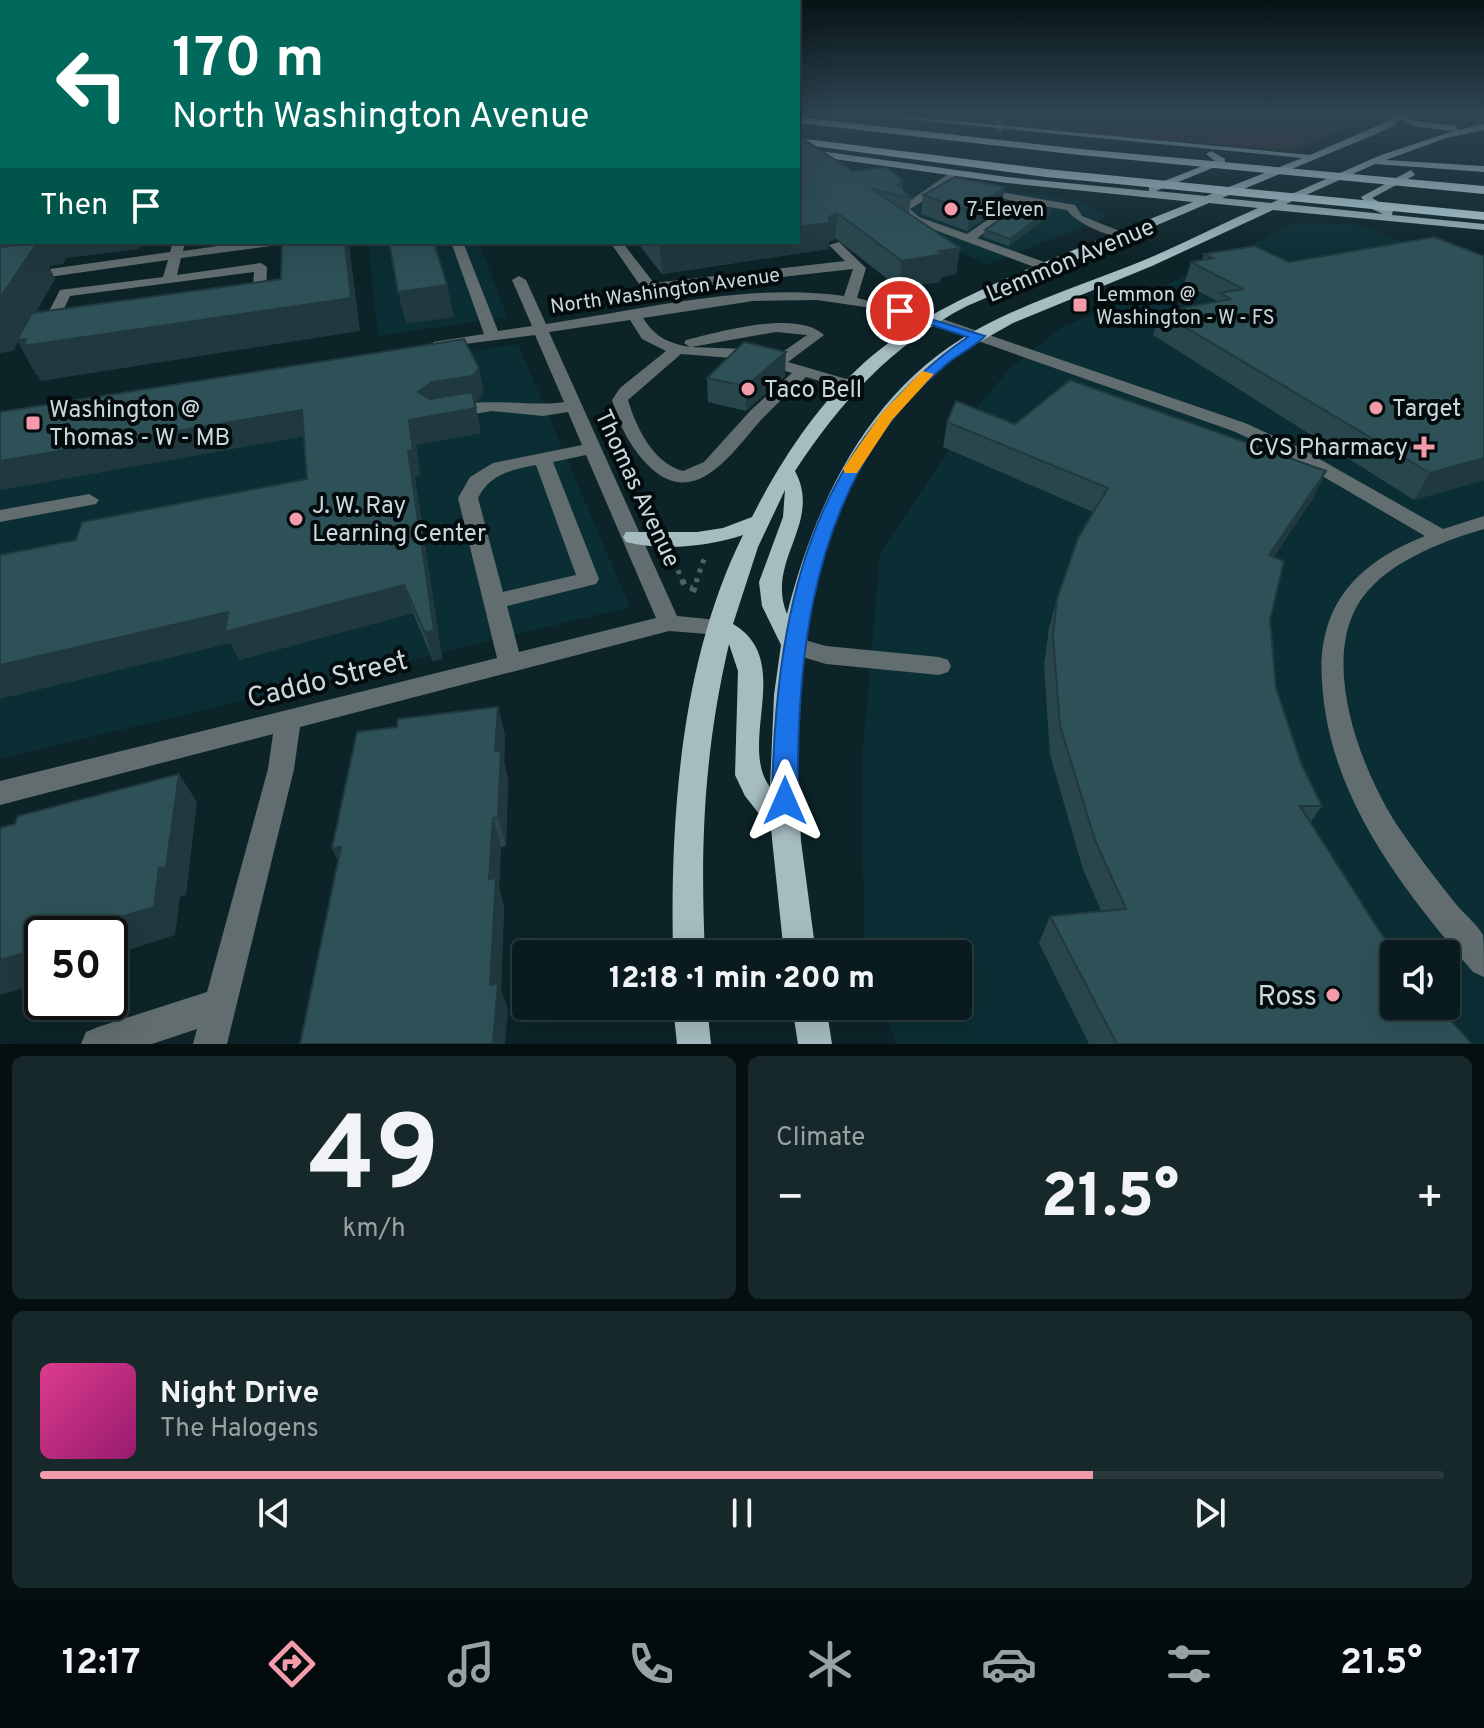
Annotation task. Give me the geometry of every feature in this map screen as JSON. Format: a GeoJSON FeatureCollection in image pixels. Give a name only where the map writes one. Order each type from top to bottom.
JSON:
{"type":"FeatureCollection","features":[{"type":"Feature","properties":{"kind":"highway"},"geometry":{"type":"LineString","coordinates":[[920,162],[1484,216]]}},
{"type":"Feature","properties":{"kind":"highway"},"geometry":{"type":"LineString","coordinates":[[1062,162],[1484,203]]}},
{"type":"Feature","properties":{"kind":"highway"},"geometry":{"type":"LineString","coordinates":[[1198,162],[1484,190]]}},
{"type":"Feature","properties":{"kind":"highway"},"geometry":{"type":"LineString","coordinates":[[1364,162],[1484,171]]}},
{"type":"Feature","properties":{"kind":"main road"},"geometry":{"type":"LineString","coordinates":[[875,162],[1007,180],[1207,197],[1484,227]]}},
{"type":"Feature","properties":{"kind":"main road"},"geometry":{"type":"LineString","coordinates":[[1124,192],[1163,188],[1220,162]]}},
{"type":"Feature","properties":{"kind":"main road","name":"Lemmon Avenue"},"geometry":{"type":"LineString","coordinates":[[689,940],[688,827],[699,718],[720,627],[733,582],[759,521],[785,469],[826,411],[851,385],[932,320],[1207,197],[1302,162]]}},
{"type":"Feature","properties":{"kind":"main road"},"geometry":{"type":"LineString","coordinates":[[1350,162],[1484,171]]}},
{"type":"Feature","properties":{"kind":"main road","name":"Lemmon Avenue"},"geometry":{"type":"LineString","coordinates":[[798,940],[785,825],[785,728],[794,646],[824,521],[859,457],[908,392],[936,365],[978,336],[1041,304],[1133,270],[1373,162]]}},
{"type":"Feature","properties":{"kind":"main road"},"geometry":{"type":"LineString","coordinates":[[1455,162],[1484,171]]}},
{"type":"Feature","properties":{"kind":"main road"},"geometry":{"type":"LineString","coordinates":[[1416,220],[1384,210],[1368,202],[1366,197],[1401,177],[1432,170],[1484,171]]}},
{"type":"Feature","properties":{"kind":"main road"},"geometry":{"type":"LineString","coordinates":[[1084,188],[1140,207],[1145,214],[1124,233]]}},
{"type":"Feature","properties":{"kind":"main road"},"geometry":{"type":"LineString","coordinates":[[785,469],[795,483],[798,501],[771,572],[771,599],[794,646]]}},
{"type":"Feature","properties":{"kind":"main road"},"geometry":{"type":"LineString","coordinates":[[633,537],[702,540],[733,534],[759,521]]}},
{"type":"Feature","properties":{"kind":"main road"},"geometry":{"type":"LineString","coordinates":[[720,627],[730,630],[742,649],[752,678],[749,776],[785,825]]}},
{"type":"Feature","properties":{"kind":"main road"},"geometry":{"type":"LineString","coordinates":[[691,1020],[694,1044]]}},
{"type":"Feature","properties":{"kind":"main road"},"geometry":{"type":"LineString","coordinates":[[811,1020],[815,1044]]}},
{"type":"Feature","properties":{"kind":"street"},"geometry":{"type":"LineString","coordinates":[[945,187],[954,173]]}},
{"type":"Feature","properties":{"kind":"street"},"geometry":{"type":"LineString","coordinates":[[1001,194],[1007,180]]}},
{"type":"Feature","properties":{"kind":"street"},"geometry":{"type":"LineString","coordinates":[[1045,267],[915,219],[904,209],[911,201],[945,187],[1071,207],[1078,218],[1124,233]]}},
{"type":"Feature","properties":{"kind":"street"},"geometry":{"type":"LineString","coordinates":[[968,239],[1026,198]]}},
{"type":"Feature","properties":{"kind":"street"},"geometry":{"type":"LineString","coordinates":[[169,280],[178,244]]}},
{"type":"Feature","properties":{"kind":"street"},"geometry":{"type":"LineString","coordinates":[[0,280],[265,244]]}},
{"type":"Feature","properties":{"kind":"street"},"geometry":{"type":"LineString","coordinates":[[458,244],[492,336]]}},
{"type":"Feature","properties":{"kind":"street"},"geometry":{"type":"LineString","coordinates":[[617,244],[665,309]]}},
{"type":"Feature","properties":{"kind":"street"},"geometry":{"type":"LineString","coordinates":[[835,245],[856,264],[860,277],[849,300]]}},
{"type":"Feature","properties":{"kind":"street"},"geometry":{"type":"LineString","coordinates":[[649,288],[856,264]]}},
{"type":"Feature","properties":{"kind":"street"},"geometry":{"type":"LineString","coordinates":[[80,317],[51,321],[65,293],[261,267],[259,292],[229,296]]}},
{"type":"Feature","properties":{"kind":"street"},"geometry":{"type":"LineString","coordinates":[[758,274],[774,296]]}},
{"type":"Feature","properties":{"kind":"street","name":"Thomas Avenue"},"geometry":{"type":"LineString","coordinates":[[519,280],[669,623]]}},
{"type":"Feature","properties":{"kind":"street","name":"North Washington Avenue"},"geometry":{"type":"LineString","coordinates":[[417,348],[665,309],[774,296],[849,300],[932,320],[1239,427],[1294,452],[1439,535]]}},
{"type":"Feature","properties":{"kind":"street"},"geometry":{"type":"LineString","coordinates":[[634,314],[647,336],[671,348],[732,352],[851,385]]}},
{"type":"Feature","properties":{"kind":"street"},"geometry":{"type":"LineString","coordinates":[[776,363],[817,335],[811,329],[782,327],[671,348],[620,400],[627,429],[662,471],[680,476],[708,469],[758,413],[803,371]]}},
{"type":"Feature","properties":{"kind":"street"},"geometry":{"type":"LineString","coordinates":[[436,416],[492,406],[543,411],[572,406]]}},
{"type":"Feature","properties":{"kind":"street"},"geometry":{"type":"LineString","coordinates":[[510,663],[468,498],[477,481],[500,467],[592,448]]}},
{"type":"Feature","properties":{"kind":"street"},"geometry":{"type":"LineString","coordinates":[[495,601],[588,579],[542,458]]}},
{"type":"Feature","properties":{"kind":"street"},"geometry":{"type":"LineString","coordinates":[[0,516],[89,500]]}},
{"type":"Feature","properties":{"kind":"street"},"geometry":{"type":"LineString","coordinates":[[1484,522],[1439,535],[1385,566],[1348,602],[1331,653],[1334,700],[1359,786],[1431,900],[1484,961]]}},
{"type":"Feature","properties":{"kind":"street"},"geometry":{"type":"LineString","coordinates":[[669,623],[720,627]]}},
{"type":"Feature","properties":{"kind":"street","name":"Caddo Street"},"geometry":{"type":"LineString","coordinates":[[0,793],[669,623]]}},
{"type":"Feature","properties":{"kind":"street"},"geometry":{"type":"LineString","coordinates":[[794,646],[826,655],[939,666]]}},
{"type":"Feature","properties":{"kind":"street"},"geometry":{"type":"LineString","coordinates":[[210,1044],[281,769],[288,719]]}},
{"type":"Feature","properties":{"kind":"street"},"geometry":{"type":"LineString","coordinates":[[98,1044],[220,1005]]}},
{"type":"Feature","properties":{"kind":"path"},"geometry":{"type":"LineString","coordinates":[[670,551],[685,586],[692,590],[707,550]]}},
{"type":"Feature","properties":{"kind":"shaded area"},"geometry":{"type":"Polygon","coordinates":[[[848,171],[1075,199],[1104,214],[1104,218],[987,265],[900,224],[848,171]]]}},
{"type":"Feature","properties":{"kind":"shaded area"},"geometry":{"type":"Polygon","coordinates":[[[1296,222],[1361,225],[1484,273],[1484,1044],[896,1044],[888,1020],[972,1020],[972,940],[864,940],[862,760],[880,554],[977,408],[1010,368],[1062,327],[1175,281],[1296,222]]]}},
{"type":"Feature","properties":{"kind":"shaded area"},"geometry":{"type":"Polygon","coordinates":[[[368,244],[480,244],[507,317],[378,336],[368,244]]]}},
{"type":"Feature","properties":{"kind":"shaded area","name":"J. W. Ray Learning Center"},"geometry":{"type":"Polygon","coordinates":[[[518,344],[630,607],[0,759],[0,431],[518,344]]]}},
{"type":"Feature","properties":{"kind":"building"},"geometry":{"type":"Polygon","coordinates":[[[800,162],[838,162],[852,171],[886,167],[903,180],[898,185],[911,198],[872,189],[960,248],[902,261],[837,213],[829,217],[830,223],[800,227],[800,162]]]}},
{"type":"Feature","properties":{"kind":"building"},"geometry":{"type":"Polygon","coordinates":[[[955,177],[1005,187],[970,211],[923,195],[955,177]]]}},
{"type":"Feature","properties":{"kind":"building"},"geometry":{"type":"Polygon","coordinates":[[[1023,203],[1050,209],[1010,239],[985,230],[1023,203]]]}},
{"type":"Feature","properties":{"kind":"building","name":"Target"},"geometry":{"type":"Polygon","coordinates":[[[1434,237],[1484,256],[1484,458],[1430,473],[1160,312],[1231,299],[1220,293],[1243,289],[1191,262],[1213,258],[1204,254],[1255,246],[1289,262],[1434,237]]]}},
{"type":"Feature","properties":{"kind":"building"},"geometry":{"type":"Polygon","coordinates":[[[36,244],[0,298],[0,247],[36,244]]]}},
{"type":"Feature","properties":{"kind":"building"},"geometry":{"type":"Polygon","coordinates":[[[282,244],[345,244],[351,298],[23,346],[26,339],[17,340],[32,313],[281,279],[282,244]]]}},
{"type":"Feature","properties":{"kind":"building"},"geometry":{"type":"Polygon","coordinates":[[[389,244],[435,244],[447,285],[398,292],[389,244]]]}},
{"type":"Feature","properties":{"kind":"building"},"geometry":{"type":"Polygon","coordinates":[[[464,339],[479,368],[473,376],[432,382],[418,392],[430,399],[472,392],[476,408],[409,420],[413,450],[408,451],[434,630],[425,633],[404,585],[225,632],[228,612],[0,665],[0,555],[76,540],[82,522],[307,479],[302,410],[0,461],[0,412],[464,339]]]}},
{"type":"Feature","properties":{"kind":"building"},"geometry":{"type":"Polygon","coordinates":[[[744,342],[786,352],[746,386],[707,378],[744,342]]]}},
{"type":"Feature","properties":{"kind":"building"},"geometry":{"type":"Polygon","coordinates":[[[1070,380],[1326,471],[1269,555],[1284,561],[1270,620],[1276,688],[1301,763],[1322,806],[1300,806],[1386,940],[1380,940],[1380,1020],[1451,1020],[1472,1044],[1117,1044],[1050,916],[1126,909],[1095,840],[1060,726],[1053,636],[1057,599],[1078,538],[1108,488],[947,422],[956,401],[1015,424],[1070,380]]]}},
{"type":"Feature","properties":{"kind":"building"},"geometry":{"type":"Polygon","coordinates":[[[498,707],[495,751],[501,750],[498,817],[493,818],[489,879],[496,878],[490,985],[498,983],[493,1044],[300,1044],[341,847],[332,848],[357,732],[397,727],[398,719],[498,707]]]}},
{"type":"Feature","properties":{"kind":"building"},"geometry":{"type":"Polygon","coordinates":[[[179,774],[166,867],[159,868],[154,907],[124,916],[24,916],[24,953],[0,960],[0,828],[15,824],[18,816],[179,774]]]}},
{"type":"Feature","properties":{"kind":"slow traffic"},"geometry":{"type":"LineString","coordinates":[[851,469],[886,417],[927,374]]}},
{"type":"Feature","properties":{"kind":"place","name":"7-Eleven"},"geometry":{"type":"Point","coordinates":[951,209]}},
{"type":"Feature","properties":{"kind":"place","name":"Lemmon @ Washington - W - FS"},"geometry":{"type":"Point","coordinates":[1080,305]}},
{"type":"Feature","properties":{"kind":"place","name":"Taco Bell"},"geometry":{"type":"Point","coordinates":[748,389]}},
{"type":"Feature","properties":{"kind":"place","name":"Target"},"geometry":{"type":"Point","coordinates":[1376,408]}},
{"type":"Feature","properties":{"kind":"place","name":"Washington @ Thomas - W - MB"},"geometry":{"type":"Point","coordinates":[33,423]}},
{"type":"Feature","properties":{"kind":"place","name":"CVS Pharmacy"},"geometry":{"type":"Point","coordinates":[1424,447]}},
{"type":"Feature","properties":{"kind":"place","name":"J. W. Ray Learning Center"},"geometry":{"type":"Point","coordinates":[296,519]}},
{"type":"Feature","properties":{"kind":"place","name":"Ross"},"geometry":{"type":"Point","coordinates":[1333,995]}},
{"type":"Feature","properties":{"kind":"route"},"geometry":{"type":"LineString","coordinates":[[785,801],[785,728],[794,646],[811,562],[824,521],[859,457],[886,417],[936,365],[978,336],[900,311]]}}]}
